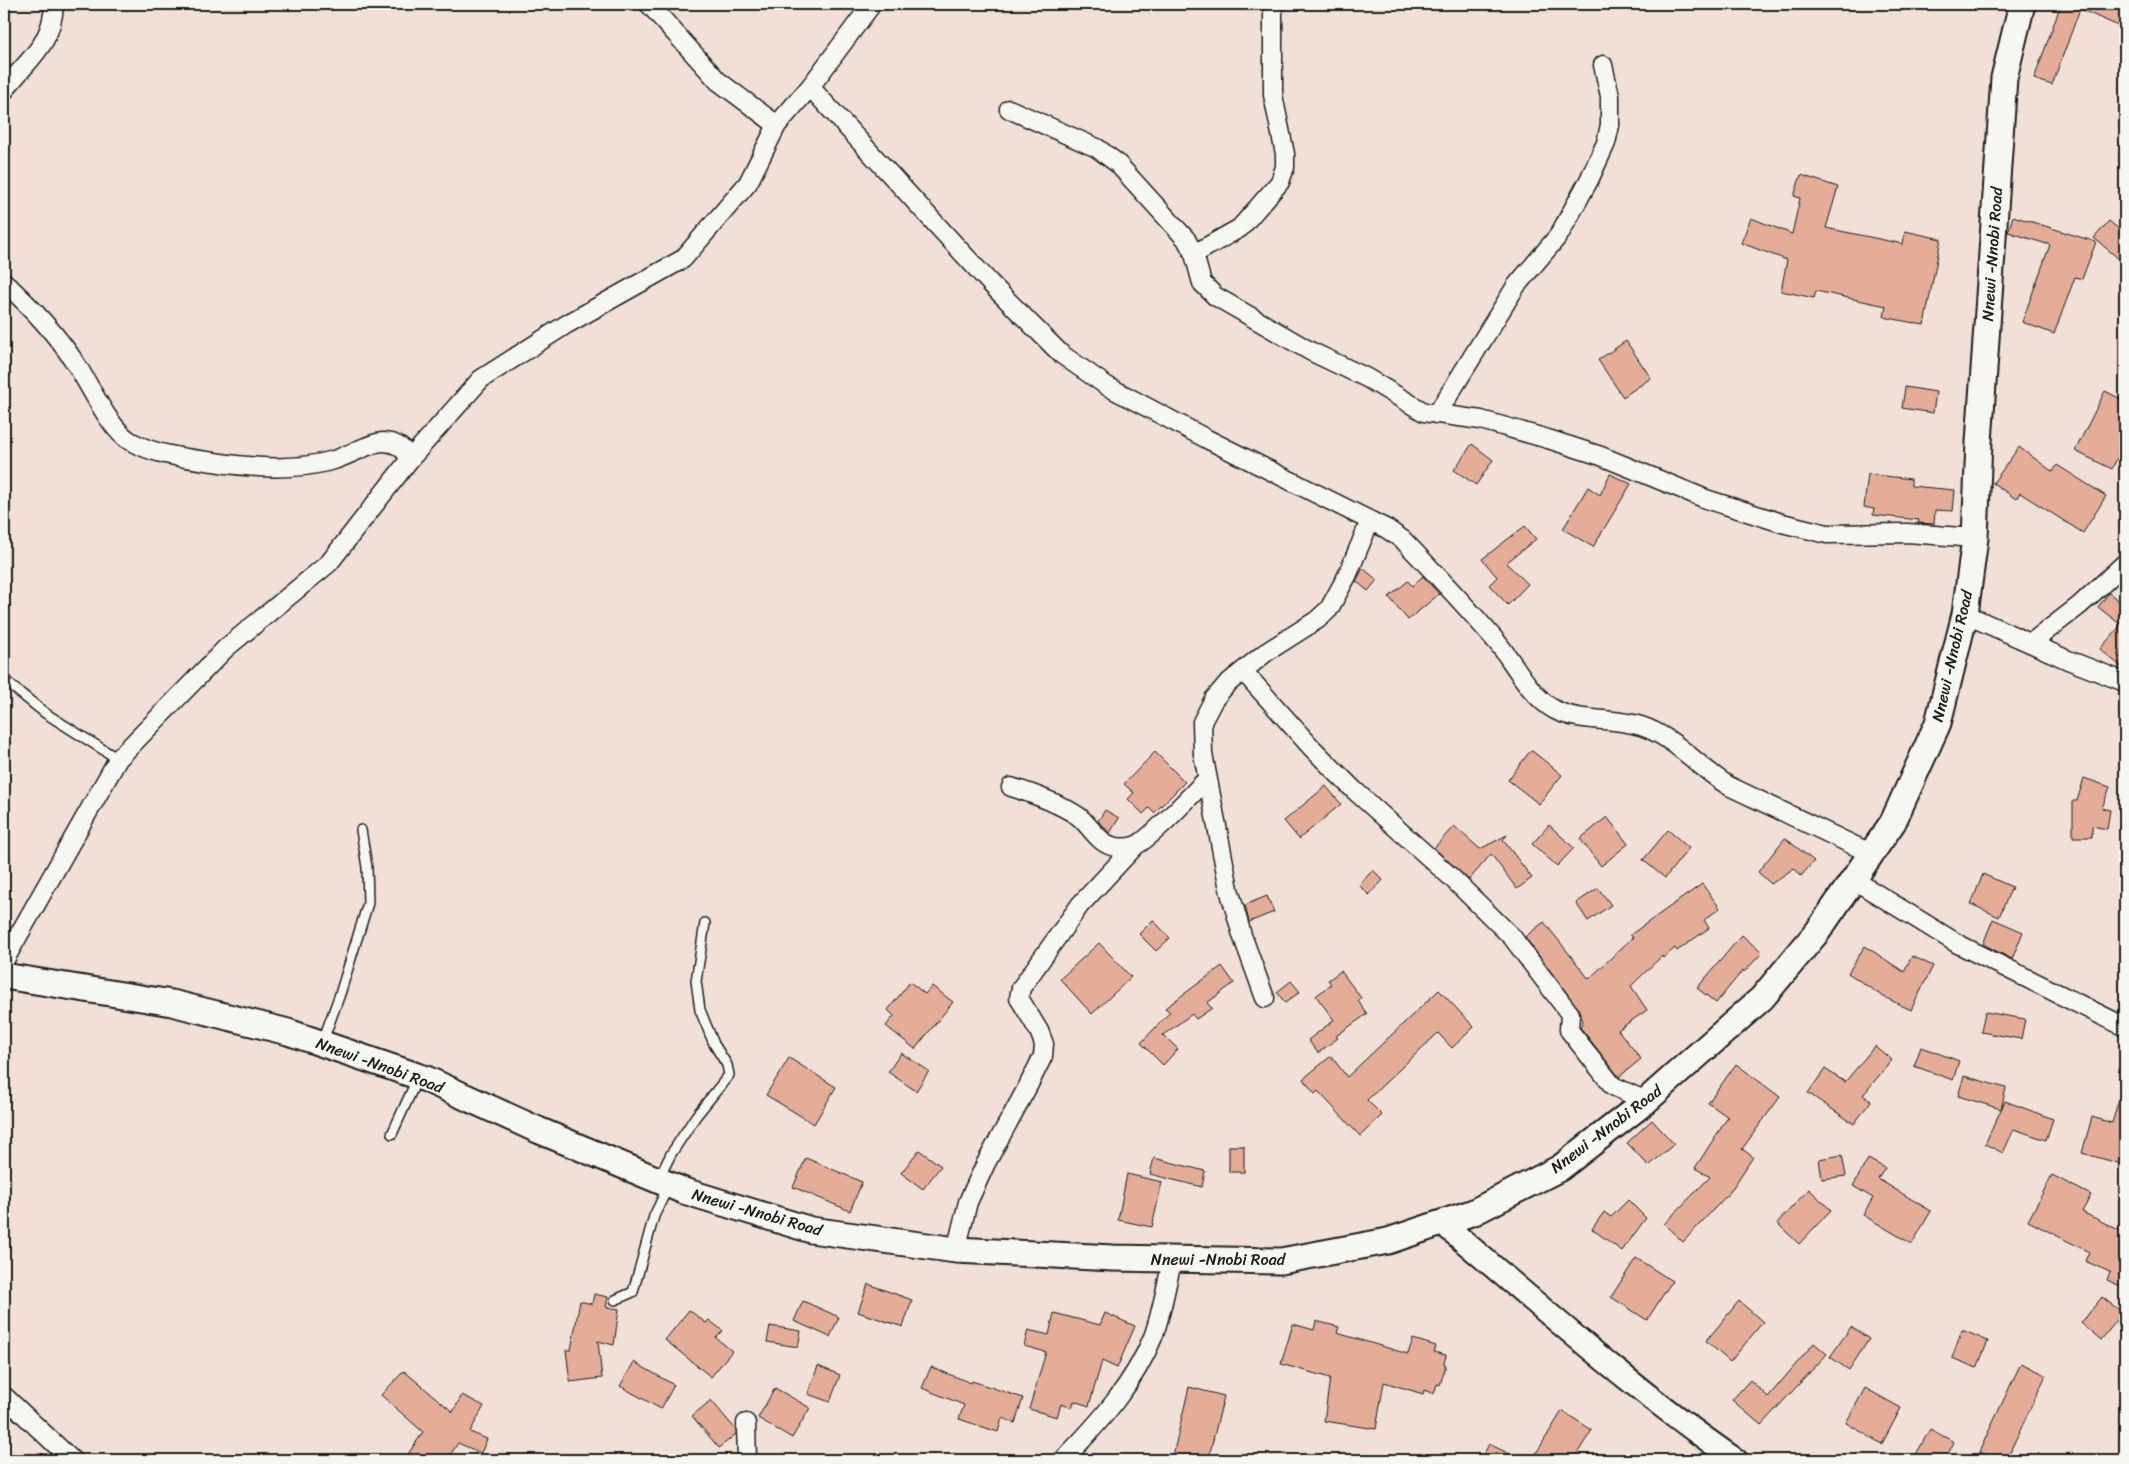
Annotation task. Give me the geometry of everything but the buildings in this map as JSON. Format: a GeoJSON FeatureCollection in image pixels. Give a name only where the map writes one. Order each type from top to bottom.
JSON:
{"type":"FeatureCollection","features":[{"type":"Feature","properties":{"kind":"main road","name":"Nnewi -Nnobi Road"},"geometry":{"type":"LineString","coordinates":[[4,976],[172,1003],[288,1032],[418,1077],[538,1130],[664,1182],[811,1230],[956,1250],[1113,1258],[1281,1261],[1388,1241],[1474,1212],[1560,1168],[1646,1101],[1762,998],[1818,931],[1893,822],[1938,723],[1965,614],[1975,538],[1979,442],[2004,78],[2022,4]]}},
{"type":"Feature","properties":{"kind":"street"},"geometry":{"type":"LineString","coordinates":[[4,90],[40,48],[50,30],[54,4]]}},
{"type":"Feature","properties":{"kind":"street"},"geometry":{"type":"LineString","coordinates":[[649,4],[718,81],[777,125]]}},
{"type":"Feature","properties":{"kind":"street"},"geometry":{"type":"LineString","coordinates":[[4,961],[118,759],[226,648],[330,563],[410,459],[481,379],[567,324],[683,259],[748,183],[777,125],[810,87],[872,4]]}},
{"type":"Feature","properties":{"kind":"street"},"geometry":{"type":"LineString","coordinates":[[1194,254],[1240,228],[1280,182],[1285,167],[1285,154],[1273,95],[1273,4]]}},
{"type":"Feature","properties":{"kind":"street"},"geometry":{"type":"LineString","coordinates":[[1437,414],[1505,302],[1559,235],[1589,180],[1606,143],[1610,125],[1610,96],[1603,64]]}},
{"type":"Feature","properties":{"kind":"street"},"geometry":{"type":"LineString","coordinates":[[810,87],[990,283],[1061,354],[1107,386],[1370,521],[1403,540],[1497,642],[1535,693],[1554,710],[1572,716],[1641,726],[1666,738],[1714,777],[1729,786],[1872,854]]}},
{"type":"Feature","properties":{"kind":"street"},"geometry":{"type":"LineString","coordinates":[[1009,109],[1096,148],[1117,163],[1186,239],[1194,254],[1197,272],[1202,282],[1215,296],[1310,351],[1368,378],[1424,412],[1480,420],[1548,439],[1609,459],[1706,499],[1782,523],[1827,534],[1907,532],[1975,538]]}},
{"type":"Feature","properties":{"kind":"street"},"geometry":{"type":"LineString","coordinates":[[4,282],[22,298],[53,332],[74,361],[111,421],[129,440],[166,454],[216,462],[272,467],[306,466],[334,460],[382,442],[396,445],[406,450],[410,459]]}},
{"type":"Feature","properties":{"kind":"street"},"geometry":{"type":"LineString","coordinates":[[1265,998],[1242,935],[1229,889],[1207,779],[1203,754],[1202,722],[1214,699],[1243,671],[1264,653],[1317,620],[1329,609],[1370,521]]}},
{"type":"Feature","properties":{"kind":"street"},"geometry":{"type":"LineString","coordinates":[[2031,643],[2080,605],[2125,563]]}},
{"type":"Feature","properties":{"kind":"street"},"geometry":{"type":"LineString","coordinates":[[1965,614],[2068,660],[2125,682]]}},
{"type":"Feature","properties":{"kind":"street"},"geometry":{"type":"LineString","coordinates":[[1243,671],[1312,748],[1340,776],[1452,878],[1512,937],[1570,1014],[1569,1030],[1613,1086],[1646,1101]]}},
{"type":"Feature","properties":{"kind":"street"},"geometry":{"type":"LineString","coordinates":[[956,1250],[968,1202],[986,1163],[1043,1056],[1044,1044],[1039,1031],[1019,998],[1021,988],[1080,905],[1135,846],[1148,838],[1207,779]]}},
{"type":"Feature","properties":{"kind":"street"},"geometry":{"type":"LineString","coordinates":[[1011,787],[1045,798],[1079,816],[1094,834],[1110,846],[1135,846]]}},
{"type":"Feature","properties":{"kind":"street"},"geometry":{"type":"LineString","coordinates":[[1854,880],[1958,944],[2125,1027]]}},
{"type":"Feature","properties":{"kind":"street"},"geometry":{"type":"LineString","coordinates":[[1442,1223],[1584,1343],[1697,1434],[1730,1458]]}},
{"type":"Feature","properties":{"kind":"street"},"geometry":{"type":"LineString","coordinates":[[1063,1460],[1110,1409],[1135,1372],[1153,1336],[1173,1259]]}},
{"type":"Feature","properties":{"kind":"street"},"geometry":{"type":"LineString","coordinates":[[4,1396],[72,1460]]}},
{"type":"Feature","properties":{"kind":"street"},"geometry":{"type":"LineString","coordinates":[[746,1423],[748,1460]]}},
{"type":"Feature","properties":{"kind":"lane"},"geometry":{"type":"LineString","coordinates":[[4,680],[44,713],[118,759]]}},
{"type":"Feature","properties":{"kind":"lane"},"geometry":{"type":"LineString","coordinates":[[322,1043],[340,994],[368,903],[367,867],[361,830]]}},
{"type":"Feature","properties":{"kind":"lane"},"geometry":{"type":"LineString","coordinates":[[615,1300],[633,1292],[671,1154],[696,1116],[730,1075],[727,1065],[714,1044],[700,1010],[696,981],[705,923]]}},
{"type":"Feature","properties":{"kind":"lane"},"geometry":{"type":"LineString","coordinates":[[392,1134],[418,1077]]}}]}
